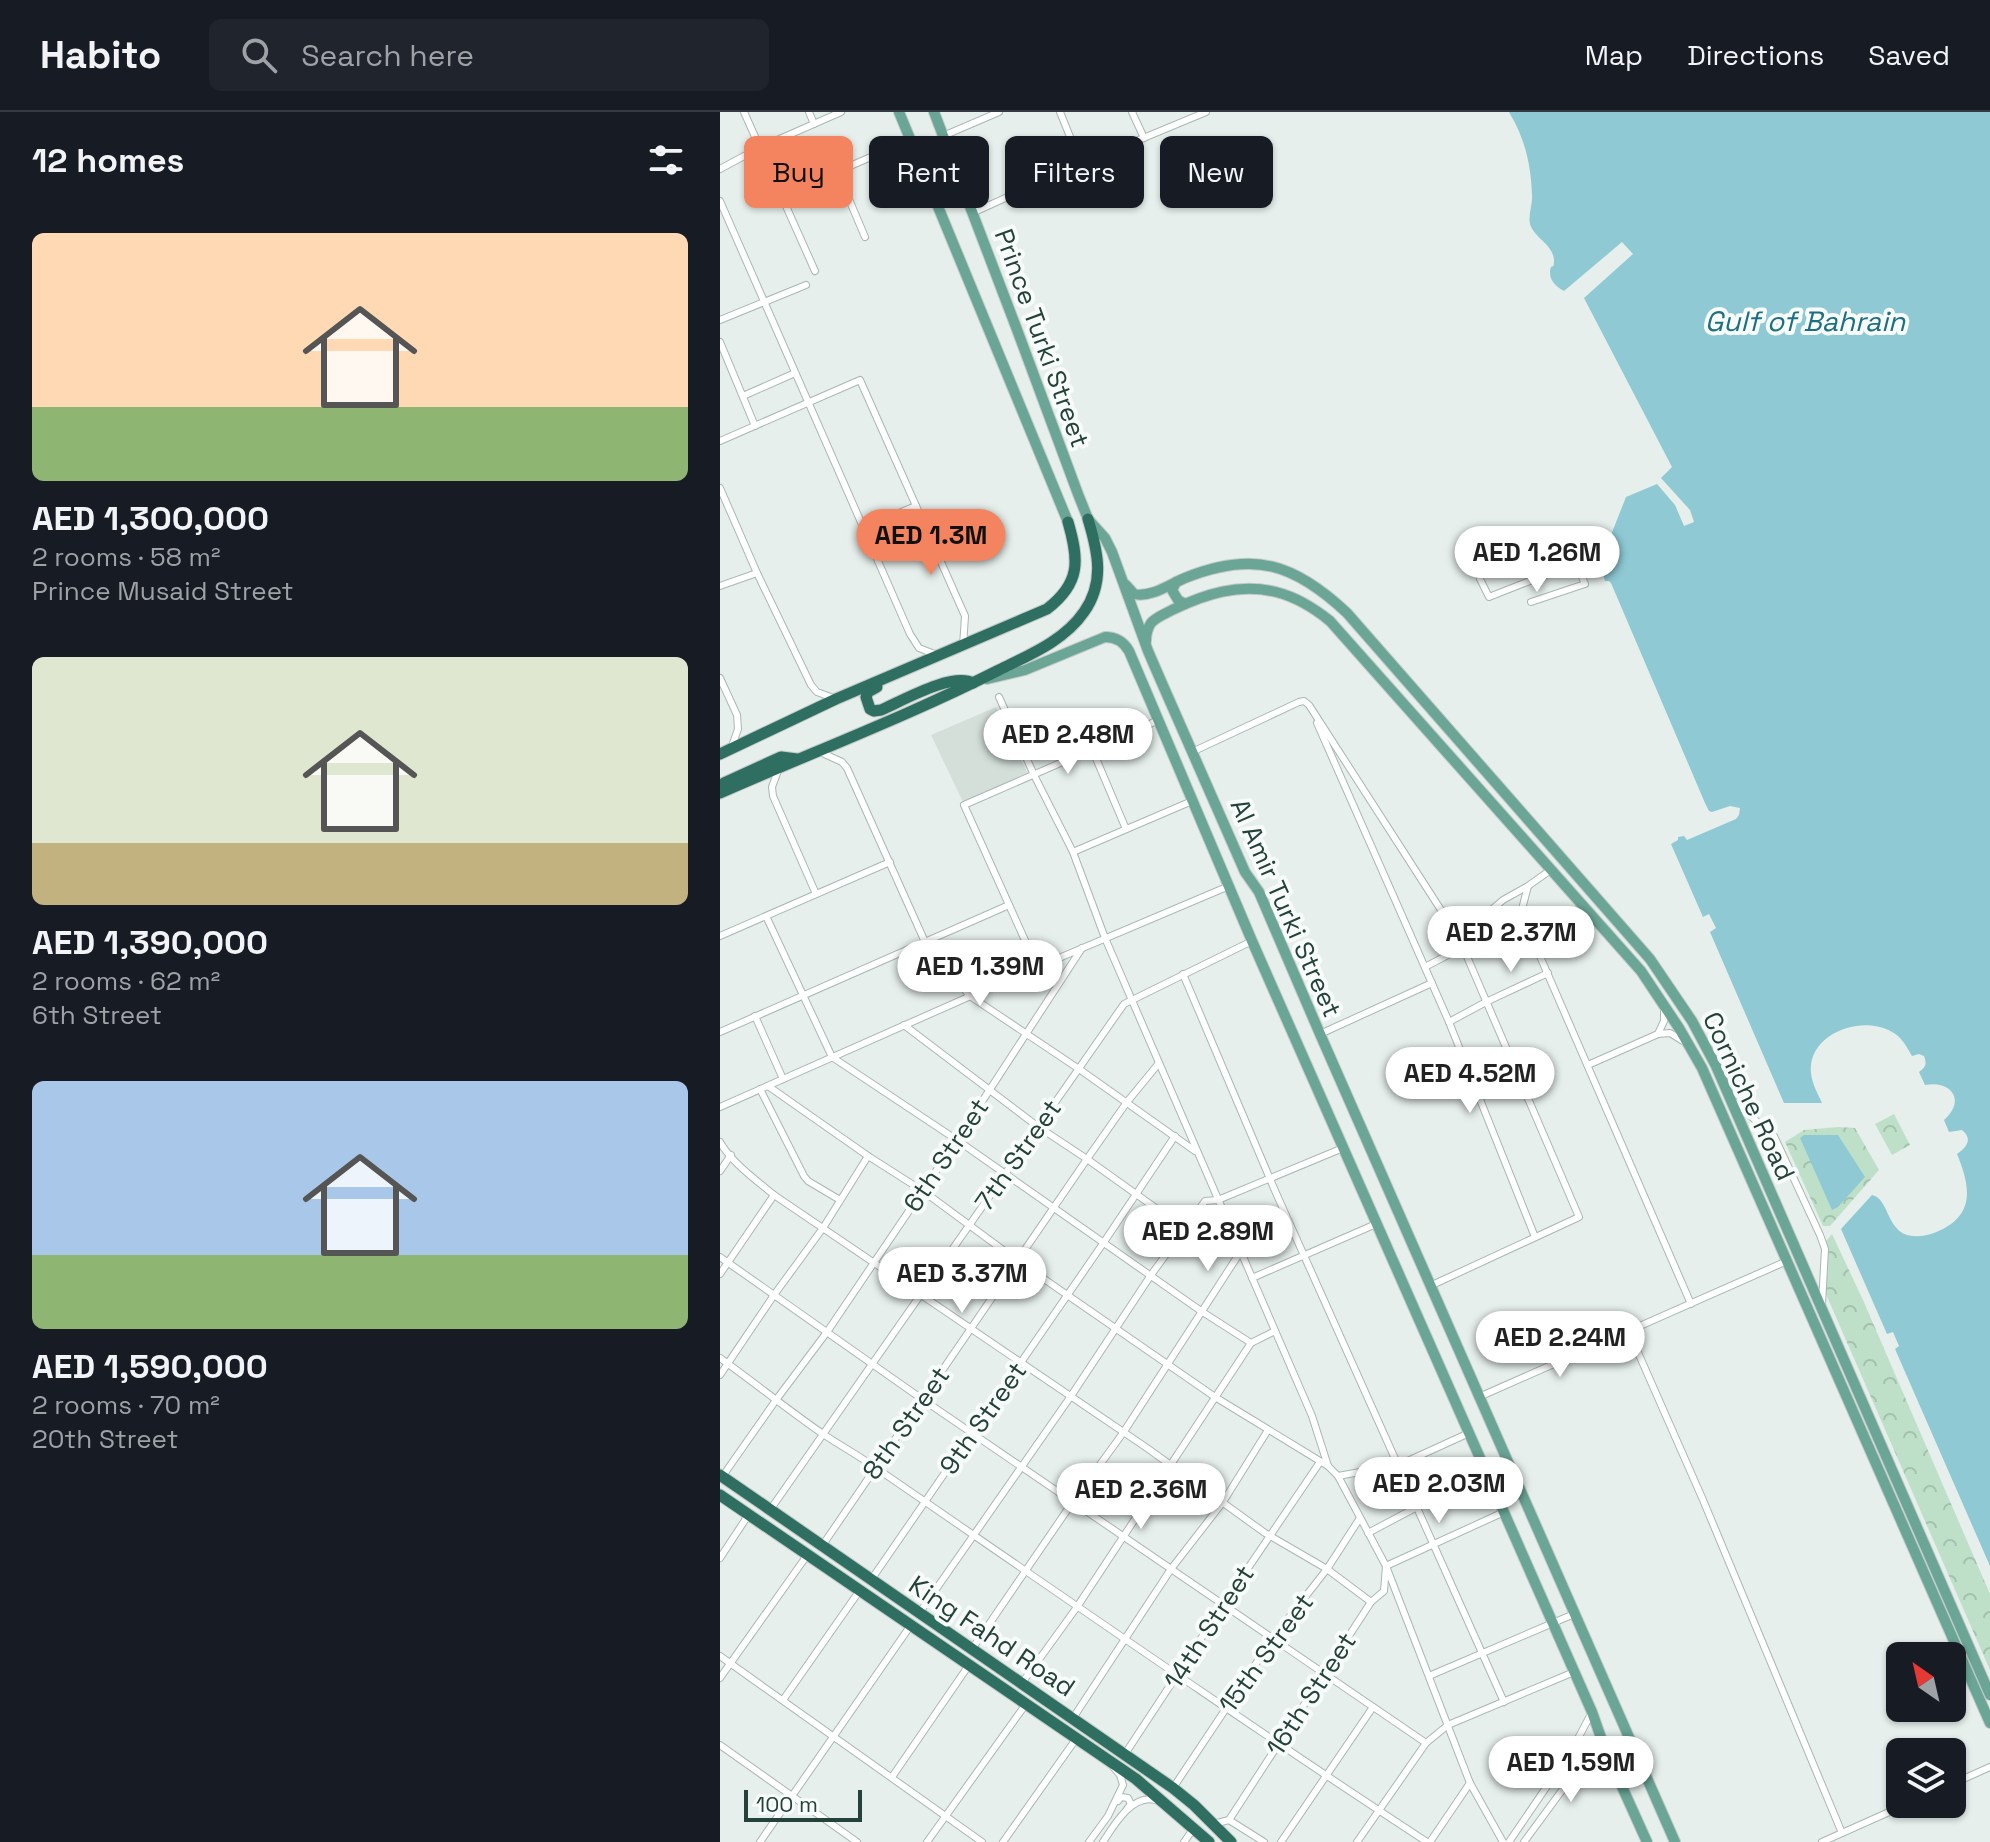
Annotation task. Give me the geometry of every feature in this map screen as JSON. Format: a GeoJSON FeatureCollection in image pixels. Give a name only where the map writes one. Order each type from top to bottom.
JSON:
{"type":"FeatureCollection","features":[{"type":"Feature","properties":{"kind":"highway"},"geometry":{"type":"LineString","coordinates":[[720,793],[974,683],[1053,641],[1070,628],[1093,593],[1098,574],[1097,549],[1088,519]]}},
{"type":"Feature","properties":{"kind":"highway"},"geometry":{"type":"LineString","coordinates":[[726,752],[836,699],[1047,609],[1064,594],[1071,582],[1076,551],[1068,522]]}},
{"type":"Feature","properties":{"kind":"highway"},"geometry":{"type":"LineString","coordinates":[[926,661],[868,692],[866,697],[870,709],[881,710],[951,682],[966,679],[974,683]]}},
{"type":"Feature","properties":{"kind":"highway"},"geometry":{"type":"LineString","coordinates":[[720,785],[781,757],[799,759]]}},
{"type":"Feature","properties":{"kind":"highway","name":"King Fahd Road"},"geometry":{"type":"LineString","coordinates":[[721,1476],[1173,1788],[1231,1842]]}},
{"type":"Feature","properties":{"kind":"highway","name":"King Fahd Road"},"geometry":{"type":"LineString","coordinates":[[720,1495],[1136,1779],[1209,1842]]}},
{"type":"Feature","properties":{"kind":"main road","name":"Prince Turki Street"},"geometry":{"type":"LineString","coordinates":[[899,112],[909,136]]}},
{"type":"Feature","properties":{"kind":"main road","name":"Prince Turki Street"},"geometry":{"type":"LineString","coordinates":[[934,112],[943,136]]}},
{"type":"Feature","properties":{"kind":"main road","name":"Prince Turki Street"},"geometry":{"type":"LineString","coordinates":[[939,208],[1068,522]]}},
{"type":"Feature","properties":{"kind":"main road","name":"Prince Turki Street"},"geometry":{"type":"LineString","coordinates":[[970,208],[1069,475],[1088,519],[1105,538],[1148,651]]}},
{"type":"Feature","properties":{"kind":"main road","name":"Corniche Road"},"geometry":{"type":"LineString","coordinates":[[1120,574],[1130,591],[1138,595],[1150,594],[1221,566],[1261,563],[1296,575],[1327,594],[1650,959],[1692,1021],[1716,1066],[1990,1695]]}},
{"type":"Feature","properties":{"kind":"main road"},"geometry":{"type":"LineString","coordinates":[[1176,582],[1172,590],[1174,595],[1185,604]]}},
{"type":"Feature","properties":{"kind":"main road","name":"Corniche Road"},"geometry":{"type":"LineString","coordinates":[[1148,651],[1146,635],[1151,624],[1185,604],[1218,592],[1251,588],[1277,592],[1317,611],[1330,621],[1641,971],[1702,1068],[1990,1723]]}},
{"type":"Feature","properties":{"kind":"main road"},"geometry":{"type":"LineString","coordinates":[[974,683],[1025,670],[1105,637],[1117,639],[1129,651],[1252,941],[1647,1842]]}},
{"type":"Feature","properties":{"kind":"main road","name":"Al Amir Turki Street"},"geometry":{"type":"LineString","coordinates":[[1148,651],[1245,872],[1259,892],[1675,1842]]}},
{"type":"Feature","properties":{"kind":"main road"},"geometry":{"type":"LineString","coordinates":[[1228,883],[1245,872]]}},
{"type":"Feature","properties":{"kind":"street"},"geometry":{"type":"LineString","coordinates":[[744,112],[754,136]]}},
{"type":"Feature","properties":{"kind":"street"},"geometry":{"type":"LineString","coordinates":[[809,112],[814,124]]}},
{"type":"Feature","properties":{"kind":"street"},"geometry":{"type":"LineString","coordinates":[[786,136],[841,112]]}},
{"type":"Feature","properties":{"kind":"street"},"geometry":{"type":"LineString","coordinates":[[943,136],[999,112]]}},
{"type":"Feature","properties":{"kind":"street"},"geometry":{"type":"LineString","coordinates":[[1060,112],[1070,136]]}},
{"type":"Feature","properties":{"kind":"street"},"geometry":{"type":"LineString","coordinates":[[1132,112],[1143,136]]}},
{"type":"Feature","properties":{"kind":"street"},"geometry":{"type":"LineString","coordinates":[[1144,138],[1201,113]]}},
{"type":"Feature","properties":{"kind":"street"},"geometry":{"type":"LineString","coordinates":[[720,169],[744,156]]}},
{"type":"Feature","properties":{"kind":"street"},"geometry":{"type":"LineString","coordinates":[[972,213],[1005,198]]}},
{"type":"Feature","properties":{"kind":"street"},"geometry":{"type":"LineString","coordinates":[[720,201],[910,634],[919,648],[939,656]]}},
{"type":"Feature","properties":{"kind":"street"},"geometry":{"type":"LineString","coordinates":[[786,208],[815,271]]}},
{"type":"Feature","properties":{"kind":"street"},"geometry":{"type":"LineString","coordinates":[[853,208],[865,237]]}},
{"type":"Feature","properties":{"kind":"street"},"geometry":{"type":"LineString","coordinates":[[720,320],[806,285]]}},
{"type":"Feature","properties":{"kind":"street"},"geometry":{"type":"LineString","coordinates":[[720,342],[755,426]]}},
{"type":"Feature","properties":{"kind":"street"},"geometry":{"type":"LineString","coordinates":[[743,396],[795,373]]}},
{"type":"Feature","properties":{"kind":"street"},"geometry":{"type":"LineString","coordinates":[[720,441],[860,380],[965,616],[963,646]]}},
{"type":"Feature","properties":{"kind":"street"},"geometry":{"type":"LineString","coordinates":[[720,488],[811,685],[817,692],[836,699]]}},
{"type":"Feature","properties":{"kind":"street"},"geometry":{"type":"LineString","coordinates":[[862,528],[916,506]]}},
{"type":"Feature","properties":{"kind":"street"},"geometry":{"type":"LineString","coordinates":[[1531,602],[1585,584],[1577,565],[1575,563],[1489,597],[1479,572],[1570,535]]}},
{"type":"Feature","properties":{"kind":"street"},"geometry":{"type":"LineString","coordinates":[[720,586],[757,573]]}},
{"type":"Feature","properties":{"kind":"street"},"geometry":{"type":"LineString","coordinates":[[720,678],[738,724],[726,752]]}},
{"type":"Feature","properties":{"kind":"street"},"geometry":{"type":"LineString","coordinates":[[999,697],[1073,852],[1105,938],[1312,1416],[1328,1466]]}},
{"type":"Feature","properties":{"kind":"street"},"geometry":{"type":"LineString","coordinates":[[1192,752],[1304,701],[1459,938],[1579,1217],[1430,1286]]}},
{"type":"Feature","properties":{"kind":"street"},"geometry":{"type":"LineString","coordinates":[[1309,705],[1449,1022],[1535,1237]]}},
{"type":"Feature","properties":{"kind":"street"},"geometry":{"type":"LineString","coordinates":[[1037,967],[964,805],[1159,720]]}},
{"type":"Feature","properties":{"kind":"street"},"geometry":{"type":"LineString","coordinates":[[1092,749],[1126,829]]}},
{"type":"Feature","properties":{"kind":"street"},"geometry":{"type":"LineString","coordinates":[[818,751],[842,762],[847,768],[925,942],[970,996],[1198,1153]]}},
{"type":"Feature","properties":{"kind":"street"},"geometry":{"type":"LineString","coordinates":[[780,767],[772,787],[773,796],[816,894]]}},
{"type":"Feature","properties":{"kind":"street"},"geometry":{"type":"LineString","coordinates":[[1073,852],[1192,801]]}},
{"type":"Feature","properties":{"kind":"street"},"geometry":{"type":"LineString","coordinates":[[720,936],[890,862]]}},
{"type":"Feature","properties":{"kind":"street"},"geometry":{"type":"LineString","coordinates":[[1459,938],[1503,900],[1552,869]]}},
{"type":"Feature","properties":{"kind":"street"},"geometry":{"type":"LineString","coordinates":[[720,1107],[1228,883]]}},
{"type":"Feature","properties":{"kind":"street"},"geometry":{"type":"LineString","coordinates":[[1528,886],[1522,909],[1691,1304]]}},
{"type":"Feature","properties":{"kind":"street"},"geometry":{"type":"LineString","coordinates":[[720,1032],[1009,905]]}},
{"type":"Feature","properties":{"kind":"street"},"geometry":{"type":"LineString","coordinates":[[766,916],[832,1057],[1251,1343]]}},
{"type":"Feature","properties":{"kind":"street"},"geometry":{"type":"LineString","coordinates":[[1132,999],[1252,941]]}},
{"type":"Feature","properties":{"kind":"street"},"geometry":{"type":"LineString","coordinates":[[1425,967],[1463,947]]}},
{"type":"Feature","properties":{"kind":"street","name":"6th Street"},"geometry":{"type":"LineString","coordinates":[[721,1476],[827,1332],[1082,948]]}},
{"type":"Feature","properties":{"kind":"street"},"geometry":{"type":"LineString","coordinates":[[1449,1022],[1548,973]]}},
{"type":"Feature","properties":{"kind":"street"},"geometry":{"type":"LineString","coordinates":[[1183,974],[1270,1179],[1504,1702]]}},
{"type":"Feature","properties":{"kind":"street"},"geometry":{"type":"LineString","coordinates":[[1320,1034],[1432,983]]}},
{"type":"Feature","properties":{"kind":"street","name":"7th Street"},"geometry":{"type":"LineString","coordinates":[[770,1510],[1037,1126],[1124,1004],[1132,999]]}},
{"type":"Feature","properties":{"kind":"street"},"geometry":{"type":"LineString","coordinates":[[1658,1034],[1664,1021],[1664,1006]]}},
{"type":"Feature","properties":{"kind":"street"},"geometry":{"type":"LineString","coordinates":[[755,1016],[783,1079]]}},
{"type":"Feature","properties":{"kind":"street"},"geometry":{"type":"LineString","coordinates":[[904,1025],[1037,1126],[1185,1229]]}},
{"type":"Feature","properties":{"kind":"street"},"geometry":{"type":"LineString","coordinates":[[1588,1065],[1658,1034],[1670,1033],[1689,1046]]}},
{"type":"Feature","properties":{"kind":"street","name":"8th Street"},"geometry":{"type":"LineString","coordinates":[[822,1546],[1087,1159],[1159,1063]]}},
{"type":"Feature","properties":{"kind":"street"},"geometry":{"type":"LineString","coordinates":[[768,1086],[1215,1397],[1328,1466],[1338,1476],[1386,1566],[1470,1783],[1506,1842],[1573,1748],[1592,1712]]}},
{"type":"Feature","properties":{"kind":"street"},"geometry":{"type":"LineString","coordinates":[[760,1089],[804,1176],[840,1200]]}},
{"type":"Feature","properties":{"kind":"street"},"geometry":{"type":"LineString","coordinates":[[1730,1099],[1774,1136],[1820,1235],[1825,1249],[1821,1308]]}},
{"type":"Feature","properties":{"kind":"street","name":"9th Street"},"geometry":{"type":"LineString","coordinates":[[871,1580],[1175,1136]]}},
{"type":"Feature","properties":{"kind":"street"},"geometry":{"type":"LineString","coordinates":[[720,1142],[743,1169],[774,1195],[1170,1464],[1270,1536],[1327,1569],[1371,1602]]}},
{"type":"Feature","properties":{"kind":"street"},"geometry":{"type":"LineString","coordinates":[[920,1613],[1205,1201],[1218,1200],[1343,1148]]}},
{"type":"Feature","properties":{"kind":"street"},"geometry":{"type":"LineString","coordinates":[[720,1171],[731,1155]]}},
{"type":"Feature","properties":{"kind":"street"},"geometry":{"type":"LineString","coordinates":[[720,1375],[823,1228],[868,1156]]}},
{"type":"Feature","properties":{"kind":"street"},"geometry":{"type":"LineString","coordinates":[[720,1274],[774,1195]]}},
{"type":"Feature","properties":{"kind":"street"},"geometry":{"type":"LineString","coordinates":[[1252,1278],[1376,1224]]}},
{"type":"Feature","properties":{"kind":"street"},"geometry":{"type":"LineString","coordinates":[[972,1649],[1123,1433],[1241,1251]]}},
{"type":"Feature","properties":{"kind":"street"},"geometry":{"type":"LineString","coordinates":[[720,1257],[1072,1503],[1426,1743]]}},
{"type":"Feature","properties":{"kind":"street"},"geometry":{"type":"LineString","coordinates":[[1479,1397],[1787,1261]]}},
{"type":"Feature","properties":{"kind":"street"},"geometry":{"type":"LineString","coordinates":[[1022,1683],[1077,1607],[1251,1343],[1275,1331]]}},
{"type":"Feature","properties":{"kind":"street"},"geometry":{"type":"LineString","coordinates":[[1629,1332],[1842,1833]]}},
{"type":"Feature","properties":{"kind":"street"},"geometry":{"type":"LineString","coordinates":[[720,1358],[823,1434],[876,1467],[1125,1641],[1428,1842],[1470,1783]]}},
{"type":"Feature","properties":{"kind":"street"},"geometry":{"type":"LineString","coordinates":[[1073,1718],[1171,1569],[1223,1502],[1268,1430]]}},
{"type":"Feature","properties":{"kind":"street"},"geometry":{"type":"LineString","coordinates":[[1338,1476],[1399,1465],[1469,1433]]}},
{"type":"Feature","properties":{"kind":"street","name":"14th Street"},"geometry":{"type":"LineString","coordinates":[[1125,1754],[1320,1462]]}},
{"type":"Feature","properties":{"kind":"street"},"geometry":{"type":"LineString","coordinates":[[1368,1533],[1417,1507]]}},
{"type":"Feature","properties":{"kind":"street"},"geometry":{"type":"LineString","coordinates":[[1386,1566],[1504,1512]]}},
{"type":"Feature","properties":{"kind":"street"},"geometry":{"type":"LineString","coordinates":[[720,1558],[749,1514]]}},
{"type":"Feature","properties":{"kind":"street","name":"15th Street"},"geometry":{"type":"LineString","coordinates":[[1173,1788],[1273,1638],[1327,1569],[1361,1518]]}},
{"type":"Feature","properties":{"kind":"street"},"geometry":{"type":"LineString","coordinates":[[720,1678],[808,1554]]}},
{"type":"Feature","properties":{"kind":"street","name":"16th Street"},"geometry":{"type":"LineString","coordinates":[[1229,1820],[1371,1602],[1384,1591],[1386,1566]]}},
{"type":"Feature","properties":{"kind":"street"},"geometry":{"type":"LineString","coordinates":[[783,1700],[860,1590]]}},
{"type":"Feature","properties":{"kind":"street"},"geometry":{"type":"LineString","coordinates":[[1429,1676],[1574,1614]]}},
{"type":"Feature","properties":{"kind":"street"},"geometry":{"type":"LineString","coordinates":[[760,1842],[911,1625]]}},
{"type":"Feature","properties":{"kind":"street"},"geometry":{"type":"LineString","coordinates":[[720,1656],[982,1842]]}},
{"type":"Feature","properties":{"kind":"street"},"geometry":{"type":"LineString","coordinates":[[892,1777],[969,1665]]}},
{"type":"Feature","properties":{"kind":"street"},"geometry":{"type":"LineString","coordinates":[[1357,1842],[1426,1743],[1448,1725],[1574,1672]]}},
{"type":"Feature","properties":{"kind":"street"},"geometry":{"type":"LineString","coordinates":[[927,1842],[1026,1704]]}},
{"type":"Feature","properties":{"kind":"street"},"geometry":{"type":"LineString","coordinates":[[1281,1842],[1373,1707]]}},
{"type":"Feature","properties":{"kind":"street"},"geometry":{"type":"LineString","coordinates":[[1003,1842],[1076,1739]]}},
{"type":"Feature","properties":{"kind":"street"},"geometry":{"type":"LineString","coordinates":[[720,1745],[857,1842]]}},
{"type":"Feature","properties":{"kind":"street"},"geometry":{"type":"LineString","coordinates":[[1573,1748],[1582,1746],[1588,1755]]}},
{"type":"Feature","properties":{"kind":"street"},"geometry":{"type":"LineString","coordinates":[[1524,1842],[1588,1755],[1605,1749]]}},
{"type":"Feature","properties":{"kind":"street"},"geometry":{"type":"LineString","coordinates":[[1108,1816],[1123,1785],[1120,1775],[1109,1762]]}},
{"type":"Feature","properties":{"kind":"street"},"geometry":{"type":"LineString","coordinates":[[1966,1778],[1990,1767]]}},
{"type":"Feature","properties":{"kind":"street"},"geometry":{"type":"LineString","coordinates":[[1089,1842],[1121,1797],[1131,1800],[1103,1842]]}},
{"type":"Feature","properties":{"kind":"street"},"geometry":{"type":"LineString","coordinates":[[1115,1824],[1144,1798],[1166,1804]]}},
{"type":"Feature","properties":{"kind":"street"},"geometry":{"type":"LineString","coordinates":[[1822,1842],[1886,1813]]}},
{"type":"Feature","properties":{"kind":"street"},"geometry":{"type":"LineString","coordinates":[[1213,1824],[1229,1820],[1264,1842]]}},
{"type":"Feature","properties":{"kind":"street"},"geometry":{"type":"LineString","coordinates":[[1184,1842],[1194,1828]]}},
{"type":"Feature","properties":{"kind":"shaded area"},"geometry":{"type":"Polygon","coordinates":[[[996,707],[1028,774],[963,802],[931,735],[996,707]]]}},
{"type":"Feature","properties":{"kind":"green space"},"geometry":{"type":"Polygon","coordinates":[[[1894,1114],[1910,1145],[1892,1155],[1875,1124],[1894,1114]]]}},
{"type":"Feature","properties":{"kind":"green space"},"geometry":{"type":"Polygon","coordinates":[[[1855,1128],[1879,1170],[1830,1226],[1823,1226],[1785,1142],[1804,1130],[1855,1128]]]}},
{"type":"Feature","properties":{"kind":"green space"},"geometry":{"type":"Polygon","coordinates":[[[1832,1234],[1990,1594],[1990,1670],[1825,1292],[1826,1241],[1832,1234]]]}},
{"type":"Feature","properties":{"kind":"water","name":"Gulf of Bahrain"},"geometry":{"type":"Polygon","coordinates":[[[1509,112],[1990,112],[1990,1566],[1895,1349],[1899,1346],[1893,1332],[1887,1334],[1841,1229],[1872,1195],[1882,1202],[1895,1226],[1907,1235],[1930,1234],[1954,1222],[1961,1214],[1967,1196],[1965,1176],[1957,1154],[1968,1140],[1962,1130],[1949,1132],[1944,1120],[1951,1113],[1955,1099],[1949,1089],[1934,1084],[1925,1085],[1919,1072],[1925,1065],[1924,1056],[1912,1056],[1904,1042],[1892,1032],[1866,1025],[1839,1031],[1818,1048],[1812,1059],[1811,1073],[1822,1103],[1784,1103],[1710,932],[1716,928],[1709,914],[1703,917],[1671,844],[1678,837],[1684,836],[1687,840],[1736,819],[1740,808],[1730,806],[1709,811],[1611,583],[1605,581],[1594,544],[1609,540],[1626,497],[1657,484],[1675,505],[1684,526],[1694,522],[1690,510],[1661,478],[1672,467],[1584,298],[1633,254],[1622,242],[1564,291],[1554,284],[1550,272],[1554,264],[1553,254],[1530,224],[1532,198],[1529,162],[1509,112]]]}},
{"type":"Feature","properties":{"kind":"water"},"geometry":{"type":"Polygon","coordinates":[[[1804,1135],[1838,1135],[1865,1177],[1832,1210],[1800,1138],[1804,1135]]]}}]}
